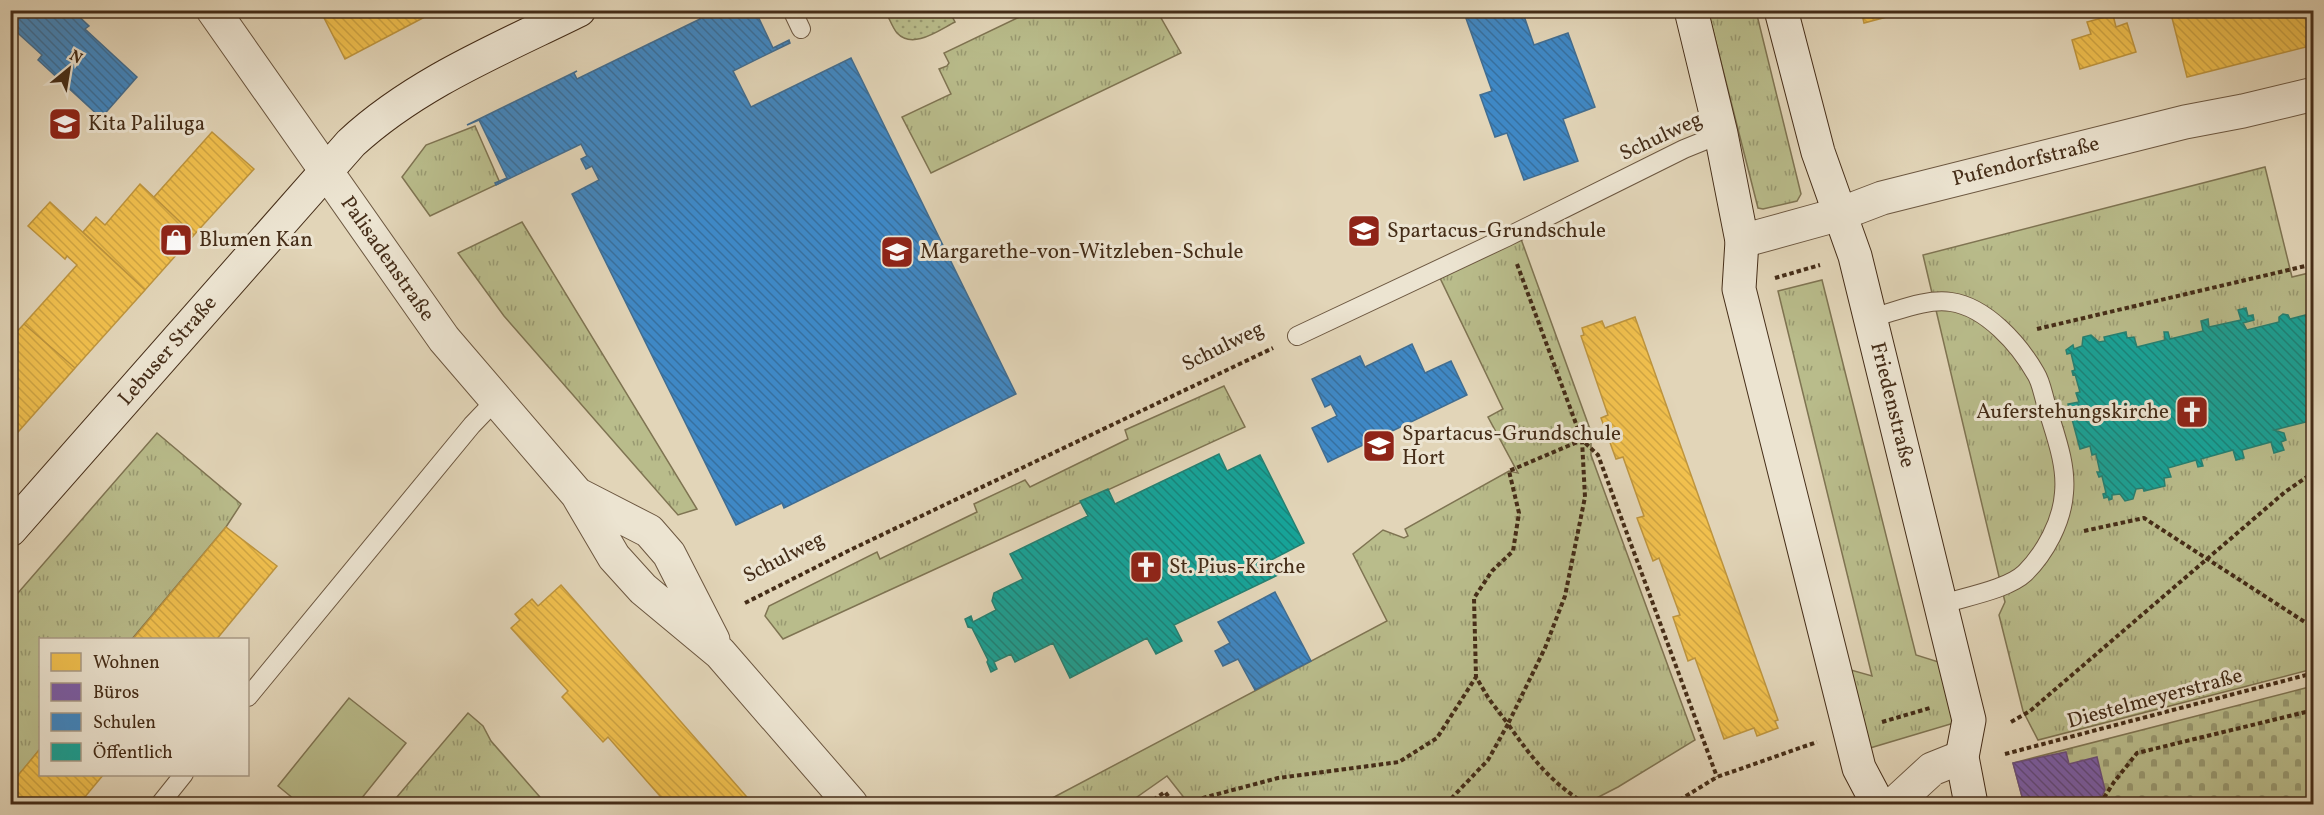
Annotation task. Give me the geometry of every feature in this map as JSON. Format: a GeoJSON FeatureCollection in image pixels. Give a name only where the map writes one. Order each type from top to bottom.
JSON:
{"type":"FeatureCollection","features":[{"type":"Feature","properties":{"kind":"street","name":"Palisadenstraße"},"geometry":{"type":"LineString","coordinates":[[213,10],[444,339],[495,402],[577,494],[614,557],[643,589],[720,653],[851,804]]}},
{"type":"Feature","properties":{"kind":"street","name":"Lebuser Straße"},"geometry":{"type":"LineString","coordinates":[[10,530],[367,127],[440,79],[579,10]]}},
{"type":"Feature","properties":{"kind":"street"},"geometry":{"type":"LineString","coordinates":[[1691,10],[1721,134],[1742,240],[1739,289],[1858,768],[1878,804]]}},
{"type":"Feature","properties":{"kind":"street","name":"Friedenstraße"},"geometry":{"type":"LineString","coordinates":[[1781,10],[1815,142],[1855,256],[1969,720],[1962,757],[1971,804]]}},
{"type":"Feature","properties":{"kind":"street","name":"Pufendorfstraße"},"geometry":{"type":"LineString","coordinates":[[1742,240],[1840,214],[1882,198],[2185,122],[2313,94]]}},
{"type":"Feature","properties":{"kind":"street","name":"Palisadenstraße"},"geometry":{"type":"LineString","coordinates":[[577,494],[649,531],[669,554],[720,653]]}},
{"type":"Feature","properties":{"kind":"street"},"geometry":{"type":"LineString","coordinates":[[1894,804],[1932,769],[1962,757]]}},
{"type":"Feature","properties":{"kind":"lane"},"geometry":{"type":"LineString","coordinates":[[792,10],[801,29]]}},
{"type":"Feature","properties":{"kind":"lane","name":"Schulweg"},"geometry":{"type":"LineString","coordinates":[[1298,336],[1507,237],[1684,149],[1721,134]]}},
{"type":"Feature","properties":{"kind":"lane"},"geometry":{"type":"LineString","coordinates":[[1871,318],[1931,303],[1951,302],[1980,314],[2018,347],[2037,376],[2062,460],[2064,493],[2058,521],[2040,555],[2023,575],[2004,585],[1940,604]]}},
{"type":"Feature","properties":{"kind":"lane"},"geometry":{"type":"LineString","coordinates":[[249,696],[472,425],[495,402]]}},
{"type":"Feature","properties":{"kind":"lane"},"geometry":{"type":"LineString","coordinates":[[160,804],[182,776]]}},
{"type":"Feature","properties":{"kind":"path"},"geometry":{"type":"LineString","coordinates":[[280,14],[286,10]]}},
{"type":"Feature","properties":{"kind":"path"},"geometry":{"type":"LineString","coordinates":[[1446,804],[1488,760],[1545,648],[1565,596],[1585,497],[1582,440],[1507,237]]}},
{"type":"Feature","properties":{"kind":"path"},"geometry":{"type":"LineString","coordinates":[[1774,279],[1832,262]]}},
{"type":"Feature","properties":{"kind":"path"},"geometry":{"type":"LineString","coordinates":[[2006,336],[2313,264]]}},
{"type":"Feature","properties":{"kind":"path","name":"Schulweg"},"geometry":{"type":"LineString","coordinates":[[745,603],[848,551],[1298,336]]}},
{"type":"Feature","properties":{"kind":"path"},"geometry":{"type":"LineString","coordinates":[[1582,440],[1509,471],[1519,513],[1513,551],[1492,572],[1474,598],[1476,676],[1489,699],[1535,762],[1573,796],[1586,804]]}},
{"type":"Feature","properties":{"kind":"path"},"geometry":{"type":"LineString","coordinates":[[1582,440],[1598,455],[1717,777]]}},
{"type":"Feature","properties":{"kind":"path"},"geometry":{"type":"LineString","coordinates":[[2011,722],[2030,711],[2284,492],[2313,471]]}},
{"type":"Feature","properties":{"kind":"path"},"geometry":{"type":"LineString","coordinates":[[2049,540],[2144,518],[2313,628]]}},
{"type":"Feature","properties":{"kind":"path","name":"Diestelmeyerstraße"},"geometry":{"type":"LineString","coordinates":[[2005,754],[2313,673]]}},
{"type":"Feature","properties":{"kind":"path"},"geometry":{"type":"LineString","coordinates":[[1195,800],[1278,778],[1399,762],[1437,738],[1476,676]]}},
{"type":"Feature","properties":{"kind":"path"},"geometry":{"type":"LineString","coordinates":[[1880,723],[1932,708]]}},
{"type":"Feature","properties":{"kind":"path"},"geometry":{"type":"LineString","coordinates":[[2100,804],[2137,753],[2313,710]]}},
{"type":"Feature","properties":{"kind":"path"},"geometry":{"type":"LineString","coordinates":[[1673,804],[1717,777],[1818,741]]}},
{"type":"Feature","properties":{"kind":"path"},"geometry":{"type":"LineString","coordinates":[[1147,804],[1165,792],[1174,804]]}},
{"type":"Feature","properties":{"kind":"green space"},"geometry":{"type":"Polygon","coordinates":[[[885,11],[949,11],[955,22],[926,37],[911,40],[897,33],[885,11]]]}},
{"type":"Feature","properties":{"kind":"green space"},"geometry":{"type":"Polygon","coordinates":[[[1032,11],[1157,11],[1181,53],[931,173],[902,117],[951,94],[939,69],[949,63],[944,53],[1032,11]]]}},
{"type":"Feature","properties":{"kind":"green space"},"geometry":{"type":"Polygon","coordinates":[[[1708,11],[1756,11],[1801,194],[1797,201],[1763,209],[1758,208],[1708,11]]]}},
{"type":"Feature","properties":{"kind":"green space"},"geometry":{"type":"Polygon","coordinates":[[[475,126],[500,183],[430,216],[402,177],[426,145],[475,126]]]}},
{"type":"Feature","properties":{"kind":"green space"},"geometry":{"type":"Polygon","coordinates":[[[2265,167],[2292,277],[2313,272],[2313,669],[2038,740],[2023,711],[1999,615],[2005,602],[1923,255],[2265,167]]]}},
{"type":"Feature","properties":{"kind":"green space"},"geometry":{"type":"Polygon","coordinates":[[[522,222],[697,509],[678,515],[504,316],[458,253],[522,222]]]}},
{"type":"Feature","properties":{"kind":"green space"},"geometry":{"type":"Polygon","coordinates":[[[1521,239],[1591,432],[1591,455],[1695,740],[1618,787],[1585,804],[1189,804],[1167,776],[1127,804],[1041,804],[1387,621],[1353,554],[1383,530],[1404,538],[1408,536],[1405,529],[1509,471],[1518,473],[1488,417],[1503,409],[1440,278],[1521,239]]]}},
{"type":"Feature","properties":{"kind":"green space"},"geometry":{"type":"Polygon","coordinates":[[[1822,280],[1916,655],[1945,664],[1954,723],[1870,748],[1844,668],[1872,676],[1778,291],[1822,280]]]}},
{"type":"Feature","properties":{"kind":"green space"},"geometry":{"type":"Polygon","coordinates":[[[1224,386],[1245,427],[783,639],[765,616],[769,606],[877,552],[880,559],[977,512],[974,504],[1025,480],[1030,487],[1128,439],[1125,430],[1224,386]]]}},
{"type":"Feature","properties":{"kind":"green space"},"geometry":{"type":"Polygon","coordinates":[[[157,433],[241,504],[226,527],[133,638],[39,638],[39,750],[11,785],[11,601],[157,433]]]}},
{"type":"Feature","properties":{"kind":"green space"},"geometry":{"type":"Polygon","coordinates":[[[2313,686],[2313,804],[2024,804],[2013,763],[2313,686]]]}},
{"type":"Feature","properties":{"kind":"green space"},"geometry":{"type":"Polygon","coordinates":[[[349,698],[406,743],[357,804],[300,804],[278,786],[349,698]]]}},
{"type":"Feature","properties":{"kind":"green space"},"geometry":{"type":"Polygon","coordinates":[[[468,713],[483,726],[491,741],[546,804],[391,804],[468,713]]]}},
{"type":"Feature","properties":{"kind":"building: Wohnen"},"geometry":{"type":"Polygon","coordinates":[[[320,10],[438,10],[345,59],[320,10]]]}},
{"type":"Feature","properties":{"kind":"building: Wohnen"},"geometry":{"type":"Polygon","coordinates":[[[1861,10],[1913,10],[1864,23],[1861,10]]]}},
{"type":"Feature","properties":{"kind":"building: Wohnen"},"geometry":{"type":"Polygon","coordinates":[[[2170,10],[2314,10],[2314,45],[2187,77],[2170,10]]]}},
{"type":"Feature","properties":{"kind":"building: Wohnen"},"geometry":{"type":"Polygon","coordinates":[[[2113,15],[2116,27],[2127,23],[2136,52],[2080,69],[2072,40],[2091,34],[2087,22],[2113,15]]]}},
{"type":"Feature","properties":{"kind":"building: Wohnen"},"geometry":{"type":"Polygon","coordinates":[[[212,132],[254,169],[194,235],[154,197],[212,132]]]}},
{"type":"Feature","properties":{"kind":"building: Wohnen"},"geometry":{"type":"Polygon","coordinates":[[[140,184],[194,235],[145,290],[83,232],[96,217],[105,225],[140,184]]]}},
{"type":"Feature","properties":{"kind":"building: Wohnen"},"geometry":{"type":"Polygon","coordinates":[[[50,202],[145,290],[75,368],[24,324],[77,265],[67,256],[65,259],[28,226],[50,202]]]}},
{"type":"Feature","properties":{"kind":"building: Wohnen"},"geometry":{"type":"Polygon","coordinates":[[[1635,317],[1778,720],[1775,721],[1778,728],[1757,736],[1754,728],[1724,739],[1695,658],[1688,661],[1673,617],[1680,615],[1659,558],[1653,561],[1637,518],[1644,516],[1623,457],[1616,459],[1601,418],[1608,415],[1581,336],[1584,335],[1582,328],[1602,321],[1605,328],[1635,317]]]}},
{"type":"Feature","properties":{"kind":"building: Wohnen"},"geometry":{"type":"Polygon","coordinates":[[[24,324],[75,368],[10,441],[10,339],[24,324]]]}},
{"type":"Feature","properties":{"kind":"building: Wohnen"},"geometry":{"type":"Polygon","coordinates":[[[226,527],[277,566],[218,638],[134,638],[226,527]]]}},
{"type":"Feature","properties":{"kind":"building: Wohnen"},"geometry":{"type":"Polygon","coordinates":[[[561,585],[753,804],[667,804],[608,737],[603,742],[562,697],[568,691],[511,628],[520,620],[515,614],[532,599],[538,606],[561,585]]]}},
{"type":"Feature","properties":{"kind":"building: Wohnen"},"geometry":{"type":"Polygon","coordinates":[[[39,750],[39,776],[102,776],[79,804],[10,804],[10,785],[39,750]]]}},
{"type":"Feature","properties":{"kind":"building: Büros"},"geometry":{"type":"Polygon","coordinates":[[[2066,752],[2069,764],[2097,757],[2105,790],[2102,796],[2079,802],[2080,804],[2024,804],[2013,763],[2066,752]]]}},
{"type":"Feature","properties":{"kind":"building: Schulen"},"geometry":{"type":"Polygon","coordinates":[[[10,10],[72,10],[89,26],[85,29],[137,77],[101,118],[38,60],[42,55],[10,26],[10,10]]]}},
{"type":"Feature","properties":{"kind":"building: Schulen"},"geometry":{"type":"Polygon","coordinates":[[[701,10],[755,10],[773,48],[789,40],[790,43],[733,71],[751,107],[851,58],[1016,394],[784,508],[782,503],[736,525],[572,194],[599,180],[592,166],[586,169],[581,159],[587,156],[581,144],[496,185],[495,183],[507,178],[479,120],[467,125],[577,71],[574,73],[577,79],[700,19],[698,13],[692,15],[701,10]]]}},
{"type":"Feature","properties":{"kind":"building: Schulen"},"geometry":{"type":"Polygon","coordinates":[[[1463,10],[1522,10],[1534,45],[1568,33],[1595,107],[1563,119],[1578,161],[1524,180],[1507,133],[1495,137],[1480,95],[1492,91],[1463,10]]]}},
{"type":"Feature","properties":{"kind":"building: Schulen"},"geometry":{"type":"Polygon","coordinates":[[[1412,344],[1425,373],[1451,361],[1467,395],[1328,462],[1312,428],[1337,416],[1331,404],[1325,407],[1312,379],[1360,356],[1365,367],[1412,344]]]}},
{"type":"Feature","properties":{"kind":"building: Schulen"},"geometry":{"type":"Polygon","coordinates":[[[1275,592],[1311,661],[1255,690],[1238,659],[1223,666],[1215,651],[1230,643],[1218,622],[1275,592]]]}},
{"type":"Feature","properties":{"kind":"building: Öffentlich","name":"Auferstehungskirche"},"geometry":{"type":"Polygon","coordinates":[[[2246,308],[2248,316],[2253,315],[2254,320],[2243,323],[2247,330],[2279,322],[2279,317],[2283,314],[2288,315],[2290,319],[2313,313],[2314,420],[2274,430],[2284,433],[2286,440],[2281,442],[2284,450],[2274,453],[2271,442],[2242,450],[2244,458],[2236,460],[2233,450],[2201,459],[2203,466],[2198,467],[2196,460],[2168,468],[2171,477],[2164,478],[2165,486],[2144,491],[2143,488],[2136,489],[2133,499],[2125,501],[2120,494],[2112,495],[2112,499],[2109,500],[2108,497],[2104,498],[2103,494],[2106,493],[2102,476],[2099,477],[2097,472],[2100,472],[2096,454],[2092,455],[2090,446],[2080,449],[2068,404],[2079,402],[2076,393],[2080,392],[2072,371],[2075,370],[2071,353],[2067,354],[2066,350],[2073,345],[2074,349],[2082,346],[2083,337],[2091,335],[2099,342],[2105,341],[2104,337],[2126,332],[2127,338],[2134,337],[2137,347],[2165,340],[2164,332],[2168,332],[2170,339],[2203,331],[2201,321],[2208,319],[2209,327],[2241,320],[2238,310],[2246,308]]]}},
{"type":"Feature","properties":{"kind":"building: Öffentlich","name":"St. Pius-Kirche"},"geometry":{"type":"Polygon","coordinates":[[[1219,454],[1227,471],[1260,455],[1304,543],[1271,560],[1278,575],[1174,625],[1182,641],[1156,654],[1147,638],[1070,678],[1053,643],[1015,662],[1011,654],[994,662],[997,669],[991,672],[988,660],[965,619],[971,616],[973,622],[996,610],[992,601],[994,593],[1023,579],[1010,554],[1088,516],[1080,501],[1108,489],[1115,504],[1219,454]]]}},
{"type":"Feature","properties":{"kind":"place","name":"Kita Paliluga"},"geometry":{"type":"Point","coordinates":[65,124]}},
{"type":"Feature","properties":{"kind":"place","name":"Spartacus-Grundschule"},"geometry":{"type":"Point","coordinates":[1364,231]}},
{"type":"Feature","properties":{"kind":"place","name":"Blumen Kan"},"geometry":{"type":"Point","coordinates":[176,240]}},
{"type":"Feature","properties":{"kind":"place","name":"Margarethe-von-Witzleben-Schule"},"geometry":{"type":"Point","coordinates":[897,252]}},
{"type":"Feature","properties":{"kind":"place","name":"Auferstehungskirche"},"geometry":{"type":"Point","coordinates":[2192,412]}},
{"type":"Feature","properties":{"kind":"place","name":"Spartacus-Grundschule Hort"},"geometry":{"type":"Point","coordinates":[1379,446]}},
{"type":"Feature","properties":{"kind":"place","name":"St. Pius-Kirche"},"geometry":{"type":"Point","coordinates":[1146,567]}}]}
